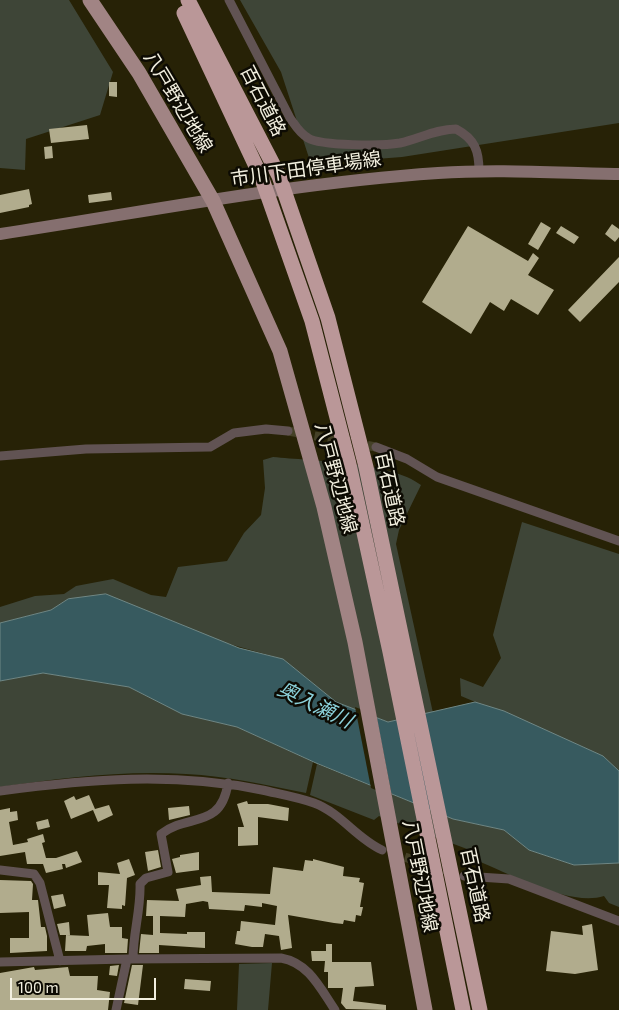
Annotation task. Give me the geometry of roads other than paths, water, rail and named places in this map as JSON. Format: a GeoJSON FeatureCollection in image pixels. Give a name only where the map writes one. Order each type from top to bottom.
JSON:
{"type":"FeatureCollection","features":[{"type":"Feature","properties":{"kind":"highway","name":"百石道路"},"geometry":{"type":"LineString","coordinates":[[178,0],[262,179],[312,321],[349,464],[390,652],[463,1010]]}},
{"type":"Feature","properties":{"kind":"highway","name":"百石道路"},"geometry":{"type":"LineString","coordinates":[[188,0],[279,176],[292,209],[328,318],[366,467],[480,1010]]}},
{"type":"Feature","properties":{"kind":"main road","name":"八戸野辺地線"},"geometry":{"type":"LineString","coordinates":[[90,0],[139,73],[213,201],[280,350],[310,456],[355,642],[425,1010]]}},
{"type":"Feature","properties":{"kind":"main road","name":"市川下田停車場線"},"geometry":{"type":"LineString","coordinates":[[0,234],[213,201],[389,177],[479,171],[619,174]]}},
{"type":"Feature","properties":{"kind":"street"},"geometry":{"type":"LineString","coordinates":[[229,0],[290,118],[296,128],[308,138],[325,144],[397,143],[436,131],[456,129],[473,141],[479,155],[479,171]]}},
{"type":"Feature","properties":{"kind":"street"},"geometry":{"type":"LineString","coordinates":[[0,456],[86,449],[210,447],[234,433],[266,429],[288,430]]}},
{"type":"Feature","properties":{"kind":"street"},"geometry":{"type":"LineString","coordinates":[[376,447],[407,460],[437,477],[619,541]]}},
{"type":"Feature","properties":{"kind":"street"},"geometry":{"type":"LineString","coordinates":[[0,792],[104,780],[184,778],[228,783],[315,804],[354,829],[366,843],[382,850]]}},
{"type":"Feature","properties":{"kind":"street"},"geometry":{"type":"LineString","coordinates":[[116,1010],[130,959],[140,904],[140,884],[146,878],[168,872],[161,834],[219,810],[226,799],[228,783]]}},
{"type":"Feature","properties":{"kind":"street"},"geometry":{"type":"LineString","coordinates":[[0,870],[34,874],[40,882],[60,961]]}},
{"type":"Feature","properties":{"kind":"street"},"geometry":{"type":"LineString","coordinates":[[464,876],[509,879],[619,921]]}},
{"type":"Feature","properties":{"kind":"street"},"geometry":{"type":"LineString","coordinates":[[0,962],[281,958],[293,960],[306,968],[335,1010]]}},
{"type":"Feature","properties":{"kind":"water","name":"奥入瀬川"},"geometry":{"type":"Polygon","coordinates":[[[106,594],[239,648],[283,659],[336,702],[388,722],[475,702],[504,711],[603,756],[619,771],[619,863],[574,865],[529,850],[504,830],[453,819],[316,763],[237,727],[182,714],[129,687],[43,673],[0,681],[0,623],[51,610],[68,599],[106,594]]]}},
{"type":"Feature","properties":{"kind":"tunnel"},"geometry":{"type":"LineString","coordinates":[[288,431],[376,447]]}},
{"type":"Feature","properties":{"kind":"tunnel"},"geometry":{"type":"LineString","coordinates":[[392,853],[454,873]]}}]}
